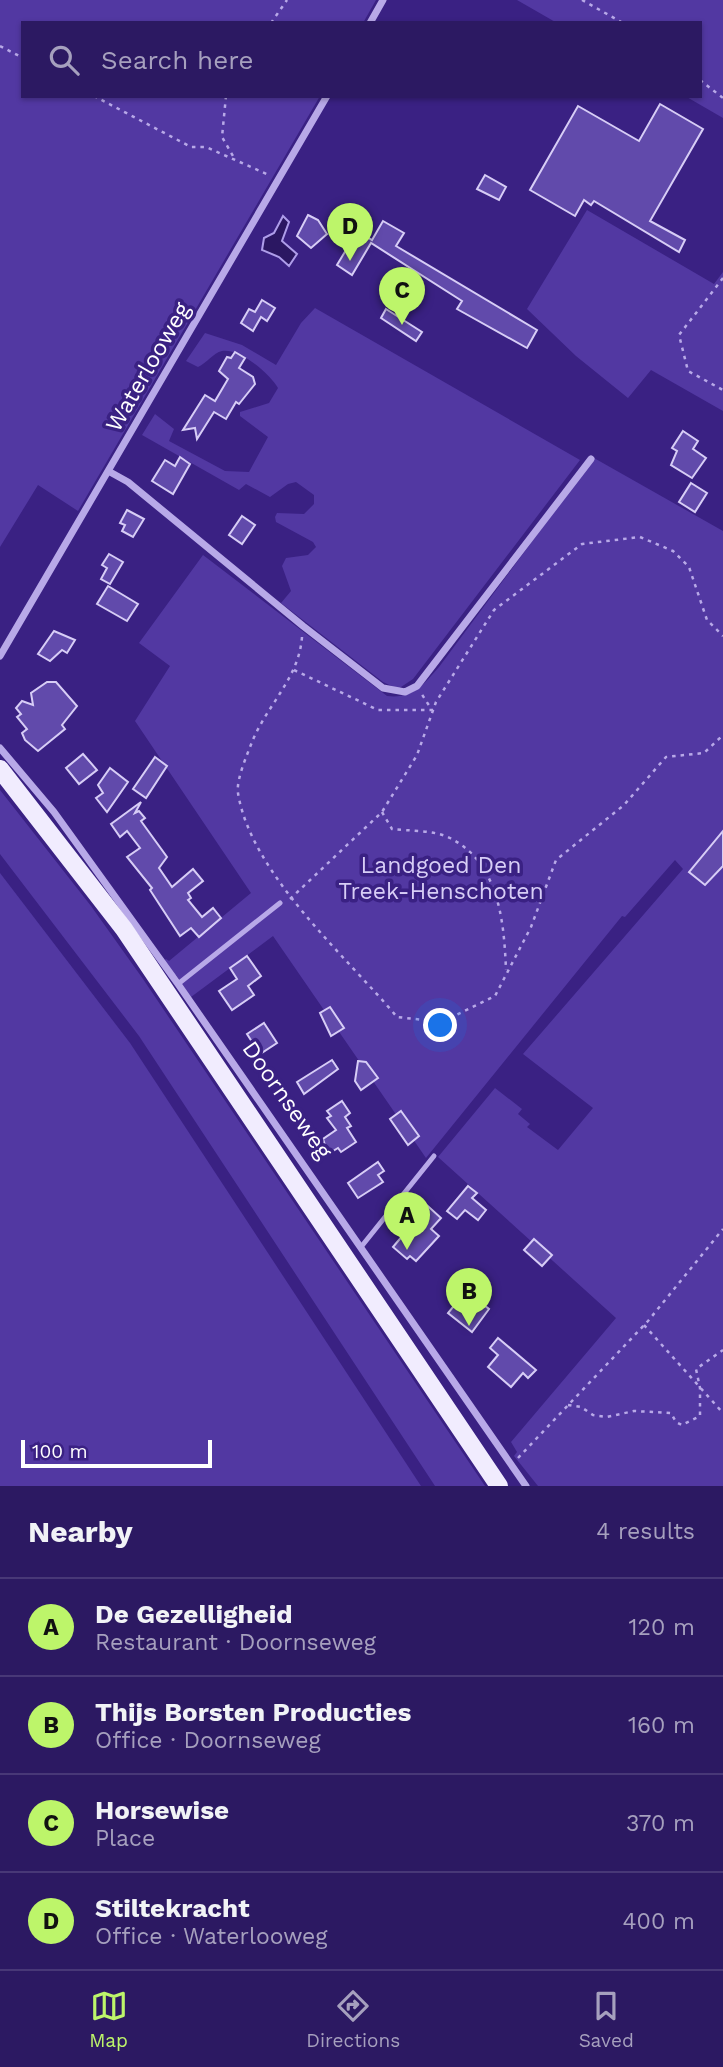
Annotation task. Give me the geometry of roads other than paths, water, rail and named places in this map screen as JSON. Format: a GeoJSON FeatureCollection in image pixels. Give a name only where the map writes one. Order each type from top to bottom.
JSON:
{"type":"FeatureCollection","features":[{"type":"Feature","properties":{"kind":"main road","name":"Doornseweg"},"geometry":{"type":"LineString","coordinates":[[0,769],[124,929],[499,1486]]}},
{"type":"Feature","properties":{"kind":"street"},"geometry":{"type":"LineString","coordinates":[[371,21],[383,0]]}},
{"type":"Feature","properties":{"kind":"street","name":"Waterlooweg"},"geometry":{"type":"LineString","coordinates":[[0,656],[110,472],[326,98]]}},
{"type":"Feature","properties":{"kind":"street"},"geometry":{"type":"LineString","coordinates":[[110,472],[128,482],[383,688],[405,692],[417,686],[591,458]]}},
{"type":"Feature","properties":{"kind":"street","name":"Doornseweg"},"geometry":{"type":"LineString","coordinates":[[0,748],[54,812],[178,984],[526,1486]]}},
{"type":"Feature","properties":{"kind":"lane"},"geometry":{"type":"LineString","coordinates":[[178,984],[280,903]]}},
{"type":"Feature","properties":{"kind":"lane"},"geometry":{"type":"LineString","coordinates":[[360,1247],[434,1156]]}},
{"type":"Feature","properties":{"kind":"place","name":"Stiltekracht"},"geometry":{"type":"Point","coordinates":[350,261]}},
{"type":"Feature","properties":{"kind":"place","name":"Horsewise"},"geometry":{"type":"Point","coordinates":[402,325]}},
{"type":"Feature","properties":{"kind":"place","name":"De Gezelligheid"},"geometry":{"type":"Point","coordinates":[407,1250]}},
{"type":"Feature","properties":{"kind":"place","name":"Thijs Borsten Producties"},"geometry":{"type":"Point","coordinates":[469,1326]}},
{"type":"Feature","properties":{"kind":"park label","name":"Landgoed Den Treek-Henschoten"},"geometry":{"type":"Point","coordinates":[441,878]}}]}
